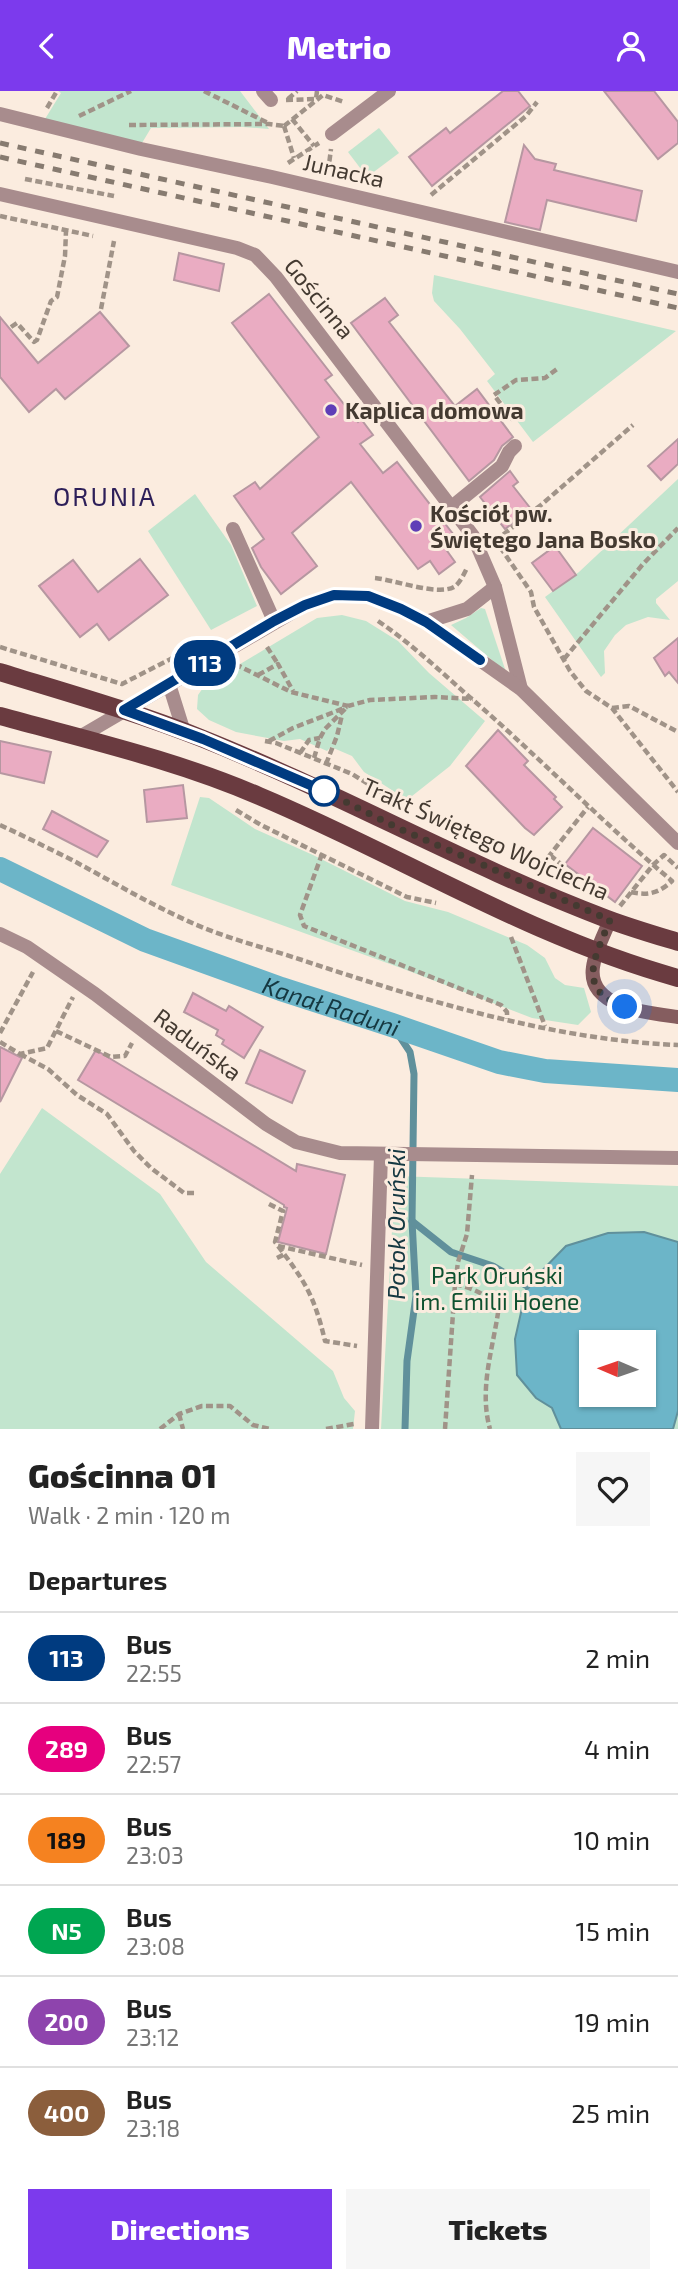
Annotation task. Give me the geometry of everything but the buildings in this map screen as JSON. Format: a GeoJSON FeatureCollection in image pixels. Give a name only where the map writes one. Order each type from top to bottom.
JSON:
{"type":"FeatureCollection","features":[{"type":"Feature","properties":{"kind":"main road","name":"Trakt Świętego Wojciecha"},"geometry":{"type":"LineString","coordinates":[[0,672],[124,710],[184,732],[312,786],[400,829],[615,913],[678,942]]}},
{"type":"Feature","properties":{"kind":"main road"},"geometry":{"type":"LineString","coordinates":[[0,716],[190,769],[260,796],[487,906],[597,952],[678,978]]}},
{"type":"Feature","properties":{"kind":"street"},"geometry":{"type":"LineString","coordinates":[[332,134],[389,91]]}},
{"type":"Feature","properties":{"kind":"street","name":"Junacka"},"geometry":{"type":"LineString","coordinates":[[0,114],[678,272]]}},
{"type":"Feature","properties":{"kind":"street","name":"Gościnna"},"geometry":{"type":"LineString","coordinates":[[0,194],[237,248],[255,255],[276,277],[474,535],[495,587],[521,689]]}},
{"type":"Feature","properties":{"kind":"street"},"geometry":{"type":"LineString","coordinates":[[453,506],[502,466],[509,451],[515,446]]}},
{"type":"Feature","properties":{"kind":"street"},"geometry":{"type":"LineString","coordinates":[[233,529],[274,621]]}},
{"type":"Feature","properties":{"kind":"street"},"geometry":{"type":"LineString","coordinates":[[426,622],[467,609],[495,587]]}},
{"type":"Feature","properties":{"kind":"street"},"geometry":{"type":"LineString","coordinates":[[78,738],[305,605],[334,595],[368,596],[426,622],[521,689],[678,843]]}},
{"type":"Feature","properties":{"kind":"street"},"geometry":{"type":"LineString","coordinates":[[169,684],[184,732]]}},
{"type":"Feature","properties":{"kind":"street"},"geometry":{"type":"LineString","coordinates":[[615,913],[592,969],[593,981],[599,993],[625,1007],[678,1017]]}},
{"type":"Feature","properties":{"kind":"street","name":"Raduńska"},"geometry":{"type":"LineString","coordinates":[[0,934],[27,947],[95,994],[266,1124],[296,1142],[340,1153],[678,1159]]}},
{"type":"Feature","properties":{"kind":"street"},"geometry":{"type":"LineString","coordinates":[[372,1425],[381,1154]]}},
{"type":"Feature","properties":{"kind":"path"},"geometry":{"type":"LineString","coordinates":[[57,128],[131,91]]}},
{"type":"Feature","properties":{"kind":"path"},"geometry":{"type":"LineString","coordinates":[[204,91],[269,124]]}},
{"type":"Feature","properties":{"kind":"path"},"geometry":{"type":"LineString","coordinates":[[287,100],[297,91]]}},
{"type":"Feature","properties":{"kind":"path"},"geometry":{"type":"LineString","coordinates":[[316,99],[317,91]]}},
{"type":"Feature","properties":{"kind":"path"},"geometry":{"type":"LineString","coordinates":[[120,125],[288,122],[323,93],[354,105]]}},
{"type":"Feature","properties":{"kind":"path"},"geometry":{"type":"LineString","coordinates":[[267,95],[287,100],[316,99]]}},
{"type":"Feature","properties":{"kind":"path"},"geometry":{"type":"LineString","coordinates":[[430,196],[526,116],[537,102]]}},
{"type":"Feature","properties":{"kind":"path"},"geometry":{"type":"LineString","coordinates":[[81,115],[91,118]]}},
{"type":"Feature","properties":{"kind":"path"},"geometry":{"type":"LineString","coordinates":[[288,122],[314,146]]}},
{"type":"Feature","properties":{"kind":"path"},"geometry":{"type":"LineString","coordinates":[[288,122],[294,158]]}},
{"type":"Feature","properties":{"kind":"path"},"geometry":{"type":"LineString","coordinates":[[324,189],[331,158],[332,134]]}},
{"type":"Feature","properties":{"kind":"path"},"geometry":{"type":"LineString","coordinates":[[19,177],[114,197]]}},
{"type":"Feature","properties":{"kind":"path"},"geometry":{"type":"LineString","coordinates":[[11,327],[17,323],[34,342],[37,340],[51,302],[57,297],[65,256],[66,231]]}},
{"type":"Feature","properties":{"kind":"path"},"geometry":{"type":"LineString","coordinates":[[101,309],[114,241]]}},
{"type":"Feature","properties":{"kind":"path"},"geometry":{"type":"LineString","coordinates":[[513,420],[494,395],[516,380],[545,378],[557,369]]}},
{"type":"Feature","properties":{"kind":"path"},"geometry":{"type":"LineString","coordinates":[[495,541],[633,425]]}},
{"type":"Feature","properties":{"kind":"path"},"geometry":{"type":"LineString","coordinates":[[564,659],[643,564],[678,529]]}},
{"type":"Feature","properties":{"kind":"path"},"geometry":{"type":"LineString","coordinates":[[490,534],[531,592],[534,607],[586,691],[612,708],[678,792]]}},
{"type":"Feature","properties":{"kind":"path"},"geometry":{"type":"LineString","coordinates":[[373,618],[420,653],[473,699],[672,881],[653,894],[631,892]]}},
{"type":"Feature","properties":{"kind":"path"},"geometry":{"type":"LineString","coordinates":[[256,651],[266,644],[293,691]]}},
{"type":"Feature","properties":{"kind":"path"},"geometry":{"type":"LineString","coordinates":[[0,647],[122,684],[155,667]]}},
{"type":"Feature","properties":{"kind":"path"},"geometry":{"type":"LineString","coordinates":[[223,670],[245,657]]}},
{"type":"Feature","properties":{"kind":"path"},"geometry":{"type":"LineString","coordinates":[[235,663],[291,692],[348,706]]}},
{"type":"Feature","properties":{"kind":"path"},"geometry":{"type":"LineString","coordinates":[[258,675],[278,664]]}},
{"type":"Feature","properties":{"kind":"path"},"geometry":{"type":"LineString","coordinates":[[269,742],[293,728],[370,700],[435,697],[473,699]]}},
{"type":"Feature","properties":{"kind":"path"},"geometry":{"type":"LineString","coordinates":[[326,764],[348,706]]}},
{"type":"Feature","properties":{"kind":"path"},"geometry":{"type":"LineString","coordinates":[[612,708],[629,706],[678,731]]}},
{"type":"Feature","properties":{"kind":"path"},"geometry":{"type":"LineString","coordinates":[[314,758],[325,729],[343,714]]}},
{"type":"Feature","properties":{"kind":"path"},"geometry":{"type":"LineString","coordinates":[[300,753],[309,740],[320,738]]}},
{"type":"Feature","properties":{"kind":"path"},"geometry":{"type":"LineString","coordinates":[[276,743],[352,774]]}},
{"type":"Feature","properties":{"kind":"path"},"geometry":{"type":"LineString","coordinates":[[541,866],[588,807]]}},
{"type":"Feature","properties":{"kind":"path"},"geometry":{"type":"LineString","coordinates":[[232,808],[407,897],[439,904]]}},
{"type":"Feature","properties":{"kind":"path"},"geometry":{"type":"LineString","coordinates":[[0,825],[204,928],[386,986],[507,1019],[607,1038],[678,1045]]}},
{"type":"Feature","properties":{"kind":"path"},"geometry":{"type":"LineString","coordinates":[[322,853],[300,915],[304,926],[501,1005],[507,1012],[507,1019]]}},
{"type":"Feature","properties":{"kind":"path"},"geometry":{"type":"LineString","coordinates":[[550,855],[562,865]]}},
{"type":"Feature","properties":{"kind":"path"},"geometry":{"type":"LineString","coordinates":[[615,913],[664,855],[678,868]]}},
{"type":"Feature","properties":{"kind":"path"},"geometry":{"type":"LineString","coordinates":[[510,935],[545,1027]]}},
{"type":"Feature","properties":{"kind":"path"},"geometry":{"type":"LineString","coordinates":[[0,1033],[34,968]]}},
{"type":"Feature","properties":{"kind":"path"},"geometry":{"type":"LineString","coordinates":[[20,1054],[47,1048],[74,996]]}},
{"type":"Feature","properties":{"kind":"path"},"geometry":{"type":"LineString","coordinates":[[56,1031],[111,1057],[125,1056],[132,1042]]}},
{"type":"Feature","properties":{"kind":"path"},"geometry":{"type":"LineString","coordinates":[[0,1042],[48,1069],[76,1095],[107,1114],[134,1151],[151,1168],[184,1193],[197,1193]]}},
{"type":"Feature","properties":{"kind":"path"},"geometry":{"type":"LineString","coordinates":[[445,1429],[455,1284],[458,1262],[467,1234],[472,1175]]}},
{"type":"Feature","properties":{"kind":"path"},"geometry":{"type":"LineString","coordinates":[[269,1204],[283,1211],[275,1242],[299,1272],[317,1305],[325,1341],[343,1344]]}},
{"type":"Feature","properties":{"kind":"path"},"geometry":{"type":"LineString","coordinates":[[278,1245],[355,1264]]}},
{"type":"Feature","properties":{"kind":"path"},"geometry":{"type":"LineString","coordinates":[[277,1258],[285,1254]]}},
{"type":"Feature","properties":{"kind":"path"},"geometry":{"type":"LineString","coordinates":[[455,1284],[483,1294],[493,1302],[498,1313],[485,1384],[490,1429]]}},
{"type":"Feature","properties":{"kind":"path"},"geometry":{"type":"LineString","coordinates":[[160,1429],[179,1414],[202,1406],[230,1406],[253,1425],[270,1429]]}},
{"type":"Feature","properties":{"kind":"path"},"geometry":{"type":"LineString","coordinates":[[179,1414],[183,1429]]}},
{"type":"Feature","properties":{"kind":"path"},"geometry":{"type":"LineString","coordinates":[[326,1429],[372,1425]]}},
{"type":"Feature","properties":{"kind":"green space"},"geometry":{"type":"Polygon","coordinates":[[[58,91],[240,91],[269,129],[151,128],[142,143],[45,119],[61,93],[58,91]]]}},
{"type":"Feature","properties":{"kind":"green space"},"geometry":{"type":"Polygon","coordinates":[[[379,128],[399,153],[367,177],[348,152],[379,128]]]}},
{"type":"Feature","properties":{"kind":"green space"},"geometry":{"type":"Polygon","coordinates":[[[434,275],[676,331],[533,442],[487,381],[495,374],[434,301],[434,275]]]}},
{"type":"Feature","properties":{"kind":"green space"},"geometry":{"type":"Polygon","coordinates":[[[678,479],[678,581],[656,599],[656,603],[670,620],[648,617],[626,625],[604,651],[605,673],[601,677],[545,597],[579,572],[678,479]]]}},
{"type":"Feature","properties":{"kind":"green space"},"geometry":{"type":"Polygon","coordinates":[[[195,494],[231,545],[257,606],[211,630],[148,531],[195,494]]]}},
{"type":"Feature","properties":{"kind":"green space"},"geometry":{"type":"Polygon","coordinates":[[[481,608],[485,609],[506,672],[451,625],[481,608]]]}},
{"type":"Feature","properties":{"kind":"green space"},"geometry":{"type":"Polygon","coordinates":[[[342,615],[366,621],[398,641],[429,673],[485,721],[450,766],[407,800],[364,772],[352,756],[331,747],[327,751],[300,739],[284,741],[236,732],[209,720],[197,709],[198,695],[205,685],[317,618],[342,615]]]}},
{"type":"Feature","properties":{"kind":"green space"},"geometry":{"type":"Polygon","coordinates":[[[200,797],[209,798],[255,829],[405,901],[448,912],[527,945],[545,958],[555,978],[565,985],[584,988],[591,1012],[578,1025],[532,1018],[171,885],[200,797]]]}},
{"type":"Feature","properties":{"kind":"green space"},"geometry":{"type":"Polygon","coordinates":[[[42,1108],[160,1194],[206,1262],[333,1371],[344,1398],[355,1411],[353,1429],[0,1429],[0,1174],[42,1108]]]}},
{"type":"Feature","properties":{"kind":"green space","name":"Park Oruński im. Emilii Hoene"},"geometry":{"type":"Polygon","coordinates":[[[395,1176],[678,1186],[678,1429],[381,1429],[395,1176]]]}},
{"type":"Feature","properties":{"kind":"water"},"geometry":{"type":"Polygon","coordinates":[[[644,1232],[678,1242],[678,1411],[673,1429],[561,1429],[552,1408],[536,1398],[517,1375],[515,1339],[527,1286],[566,1246],[608,1233],[644,1232]]]}},
{"type":"Feature","properties":{"kind":"waterway","name":"Kanał Raduni"},"geometry":{"type":"LineString","coordinates":[[0,869],[145,940],[499,1062],[545,1071],[678,1080]]}},
{"type":"Feature","properties":{"kind":"waterway","name":"Potok Oruński"},"geometry":{"type":"LineString","coordinates":[[392,1025],[410,1052],[414,1074],[412,1221],[416,1296],[407,1361],[405,1429]]}},
{"type":"Feature","properties":{"kind":"waterway"},"geometry":{"type":"LineString","coordinates":[[412,1221],[451,1252],[493,1266],[527,1286]]}},
{"type":"Feature","properties":{"kind":"railway"},"geometry":{"type":"LineString","coordinates":[[0,143],[678,294]]}},
{"type":"Feature","properties":{"kind":"railway"},"geometry":{"type":"LineString","coordinates":[[0,157],[678,308]]}},
{"type":"Feature","properties":{"kind":"bus line","name":"113"},"geometry":{"type":"LineString","coordinates":[[324,791],[203,739],[124,710],[274,621],[305,605],[334,595],[368,596],[401,609],[426,622],[480,660]]}},
{"type":"Feature","properties":{"kind":"place","name":"Kaplica domowa"},"geometry":{"type":"Point","coordinates":[331,410]}},
{"type":"Feature","properties":{"kind":"place","name":"Kościół pw. Świętego Jana Bosko"},"geometry":{"type":"Point","coordinates":[416,526]}},
{"type":"Feature","properties":{"kind":"district","name":"ORUNIA"},"geometry":{"type":"Point","coordinates":[105,495]}},
{"type":"Feature","properties":{"kind":"route"},"geometry":{"type":"LineString","coordinates":[[324,791],[400,829],[610,920],[592,969],[593,981],[599,993],[625,1007]]}}]}
